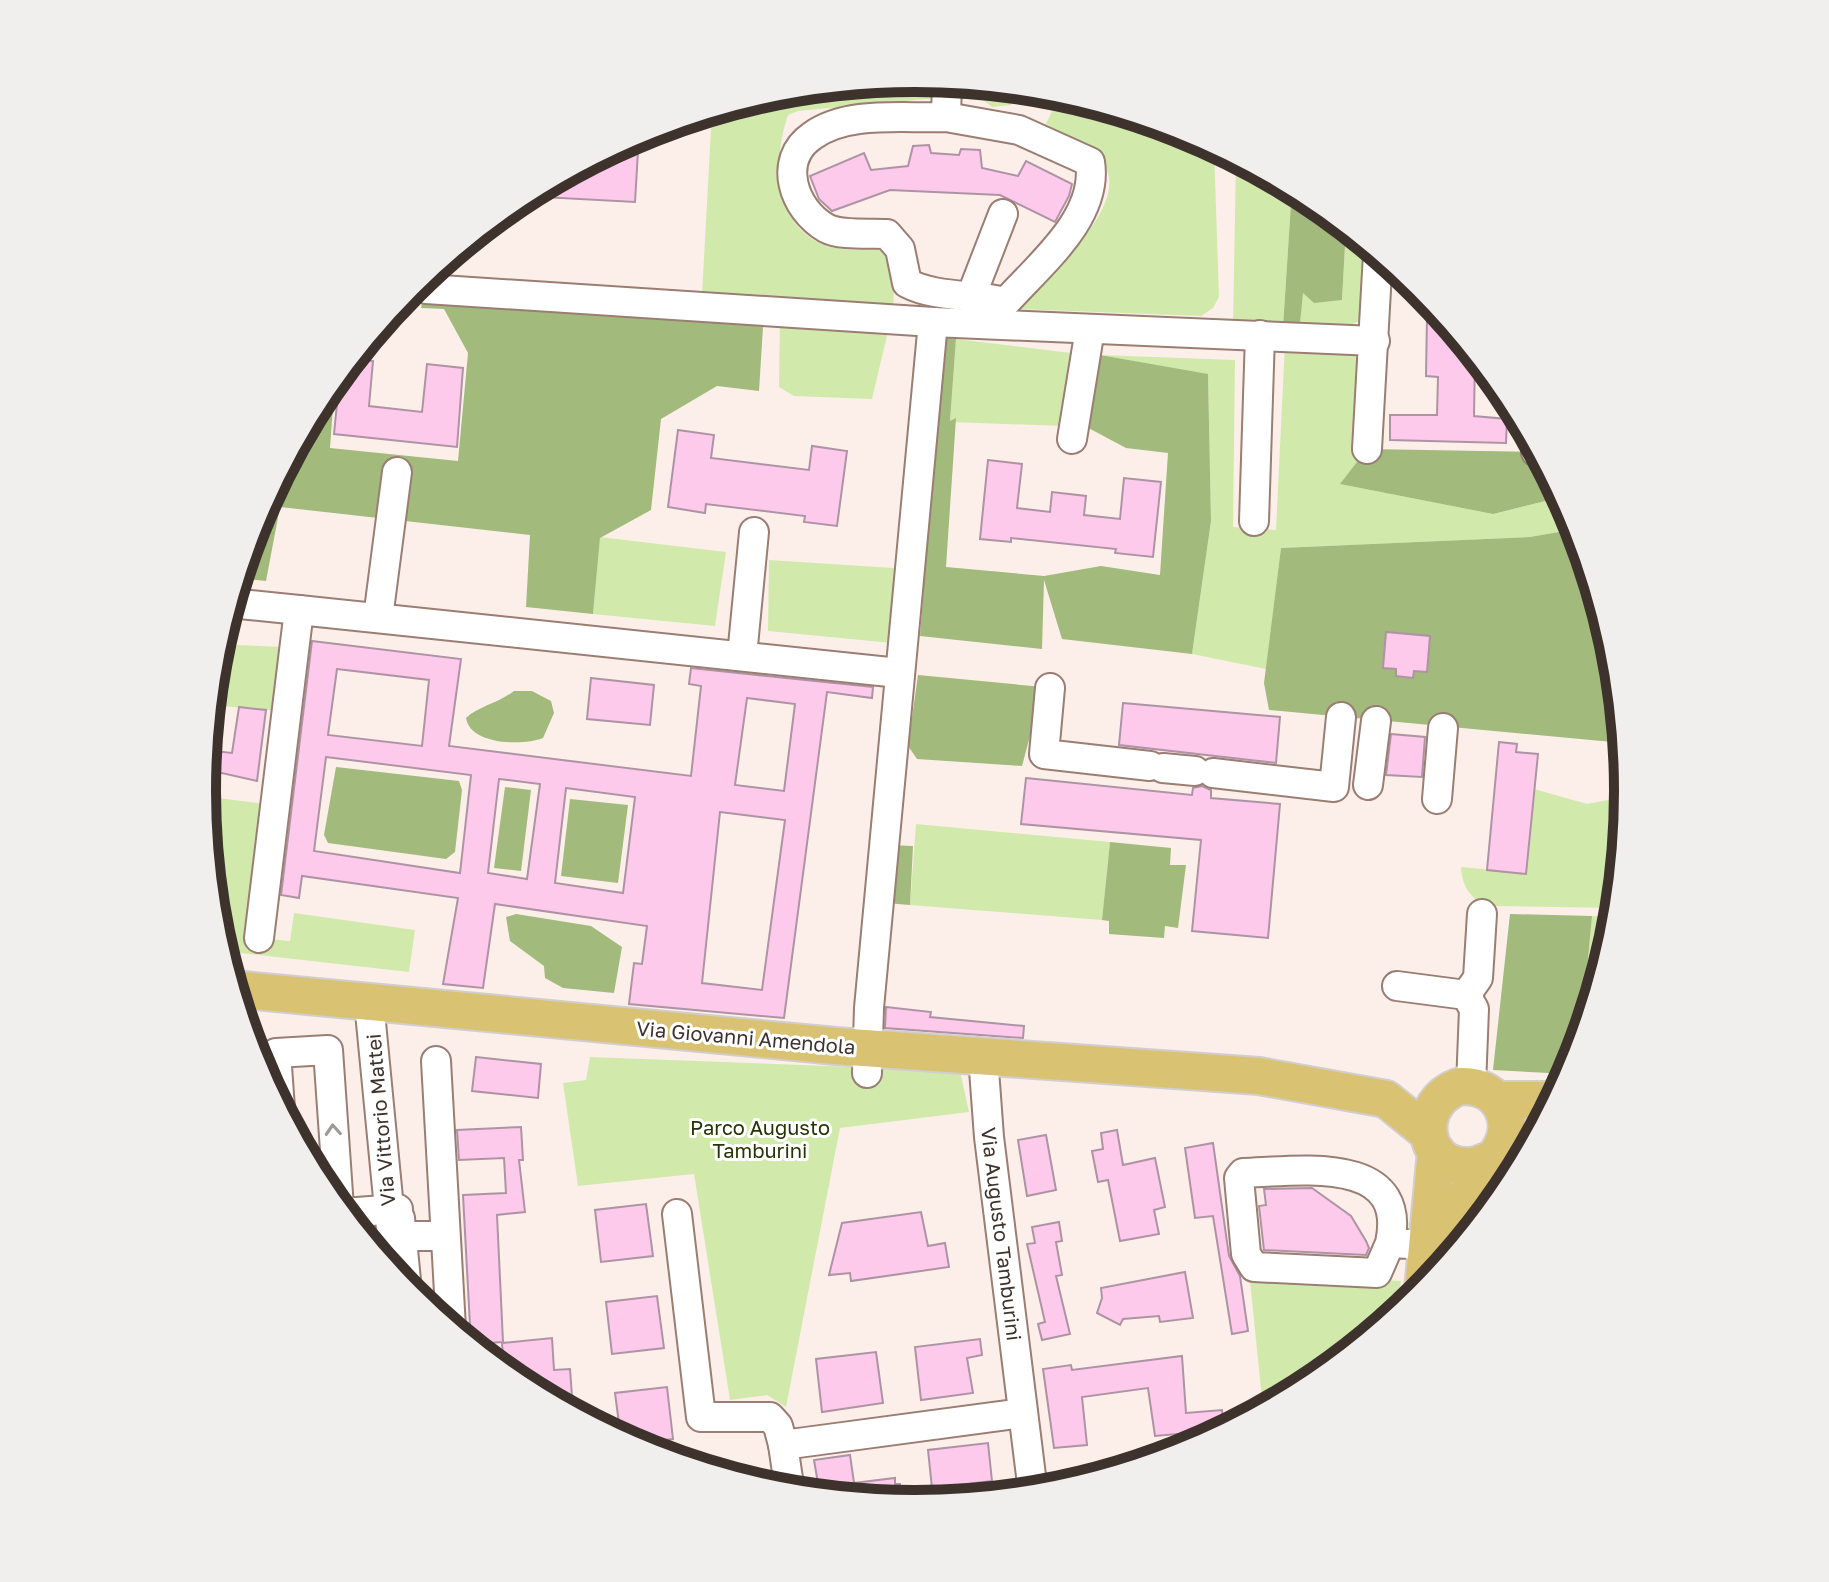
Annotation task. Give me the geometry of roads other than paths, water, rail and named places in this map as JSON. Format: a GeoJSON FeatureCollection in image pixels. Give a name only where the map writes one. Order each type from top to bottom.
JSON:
{"type":"FeatureCollection","features":[{"type":"Feature","properties":{"kind":"main road","name":"Via Giovanni Amendola"},"geometry":{"type":"LineString","coordinates":[[245,990],[867,1060],[983,1056],[1259,1076],[1386,1099],[1457,1165],[1489,1159]]}},
{"type":"Feature","properties":{"kind":"main road","name":"Via Giovanni Amendola"},"geometry":{"type":"LineString","coordinates":[[1259,1076],[1318,1072],[1471,1093],[1541,1099]]}},
{"type":"Feature","properties":{"kind":"main road"},"geometry":{"type":"LineString","coordinates":[[1426,1267],[1432,1142],[1430,1111],[1471,1093],[1504,1110],[1507,1133],[1489,1159],[1433,1259]]}},
{"type":"Feature","properties":{"kind":"main road"},"geometry":{"type":"LineString","coordinates":[[1489,1159],[1517,1146]]}},
{"type":"Feature","properties":{"kind":"street"},"geometry":{"type":"LineString","coordinates":[[946,117],[947,93]]}},
{"type":"Feature","properties":{"kind":"street"},"geometry":{"type":"LineString","coordinates":[[946,117],[1019,130],[1090,162],[1093,181],[1073,227],[1006,302],[972,294],[925,293],[907,283],[900,249],[887,234],[827,230],[805,210],[791,180],[796,155],[812,136],[850,120],[946,117]]}},
{"type":"Feature","properties":{"kind":"street"},"geometry":{"type":"LineString","coordinates":[[972,294],[1003,214]]}},
{"type":"Feature","properties":{"kind":"street"},"geometry":{"type":"LineString","coordinates":[[1367,449],[1378,267]]}},
{"type":"Feature","properties":{"kind":"street"},"geometry":{"type":"LineString","coordinates":[[428,289],[933,322],[1375,341]]}},
{"type":"Feature","properties":{"kind":"street"},"geometry":{"type":"LineString","coordinates":[[867,1060],[899,673],[933,322]]}},
{"type":"Feature","properties":{"kind":"street"},"geometry":{"type":"LineString","coordinates":[[1072,439],[1090,329]]}},
{"type":"Feature","properties":{"kind":"street"},"geometry":{"type":"LineString","coordinates":[[1254,521],[1260,335]]}},
{"type":"Feature","properties":{"kind":"street"},"geometry":{"type":"LineString","coordinates":[[378,618],[397,472]]}},
{"type":"Feature","properties":{"kind":"street"},"geometry":{"type":"LineString","coordinates":[[742,656],[754,532]]}},
{"type":"Feature","properties":{"kind":"street"},"geometry":{"type":"LineString","coordinates":[[241,604],[899,673]]}},
{"type":"Feature","properties":{"kind":"street"},"geometry":{"type":"LineString","coordinates":[[259,938],[299,610]]}},
{"type":"Feature","properties":{"kind":"street"},"geometry":{"type":"LineString","coordinates":[[1050,688],[1044,754],[1334,787],[1341,717]]}},
{"type":"Feature","properties":{"kind":"street"},"geometry":{"type":"LineString","coordinates":[[1368,785],[1376,721]]}},
{"type":"Feature","properties":{"kind":"street"},"geometry":{"type":"LineString","coordinates":[[1437,799],[1443,728]]}},
{"type":"Feature","properties":{"kind":"street"},"geometry":{"type":"LineString","coordinates":[[1466,995],[1478,978],[1482,914]]}},
{"type":"Feature","properties":{"kind":"street"},"geometry":{"type":"LineString","coordinates":[[1397,986],[1466,995]]}},
{"type":"Feature","properties":{"kind":"street"},"geometry":{"type":"LineString","coordinates":[[1466,995],[1474,1009],[1471,1093]]}},
{"type":"Feature","properties":{"kind":"street","name":"Via Vittorio Mattei"},"geometry":{"type":"LineString","coordinates":[[369,1002],[384,1144],[403,1267]]}},
{"type":"Feature","properties":{"kind":"street"},"geometry":{"type":"LineString","coordinates":[[278,1077],[276,1053],[328,1050],[337,1185]]}},
{"type":"Feature","properties":{"kind":"street","name":"Via Augusto Tamburini"},"geometry":{"type":"LineString","coordinates":[[983,1056],[1031,1480]]}},
{"type":"Feature","properties":{"kind":"street"},"geometry":{"type":"LineString","coordinates":[[436,1061],[450,1313]]}},
{"type":"Feature","properties":{"kind":"street"},"geometry":{"type":"LineString","coordinates":[[1243,1173],[1356,1175],[1374,1183],[1394,1217],[1390,1243],[1377,1273],[1254,1267],[1246,1254],[1239,1178],[1243,1173]]}},
{"type":"Feature","properties":{"kind":"street"},"geometry":{"type":"LineString","coordinates":[[358,1214],[396,1218],[445,1236]]}},
{"type":"Feature","properties":{"kind":"street"},"geometry":{"type":"LineString","coordinates":[[677,1214],[701,1417],[770,1417],[778,1426],[788,1479]]}},
{"type":"Feature","properties":{"kind":"street"},"geometry":{"type":"LineString","coordinates":[[1390,1243],[1423,1270]]}},
{"type":"Feature","properties":{"kind":"street"},"geometry":{"type":"LineString","coordinates":[[783,1445],[1023,1413]]}},
{"type":"Feature","properties":{"kind":"park label","name":"Parco Augusto Tamburini"},"geometry":{"type":"Point","coordinates":[760,1138]}}]}
